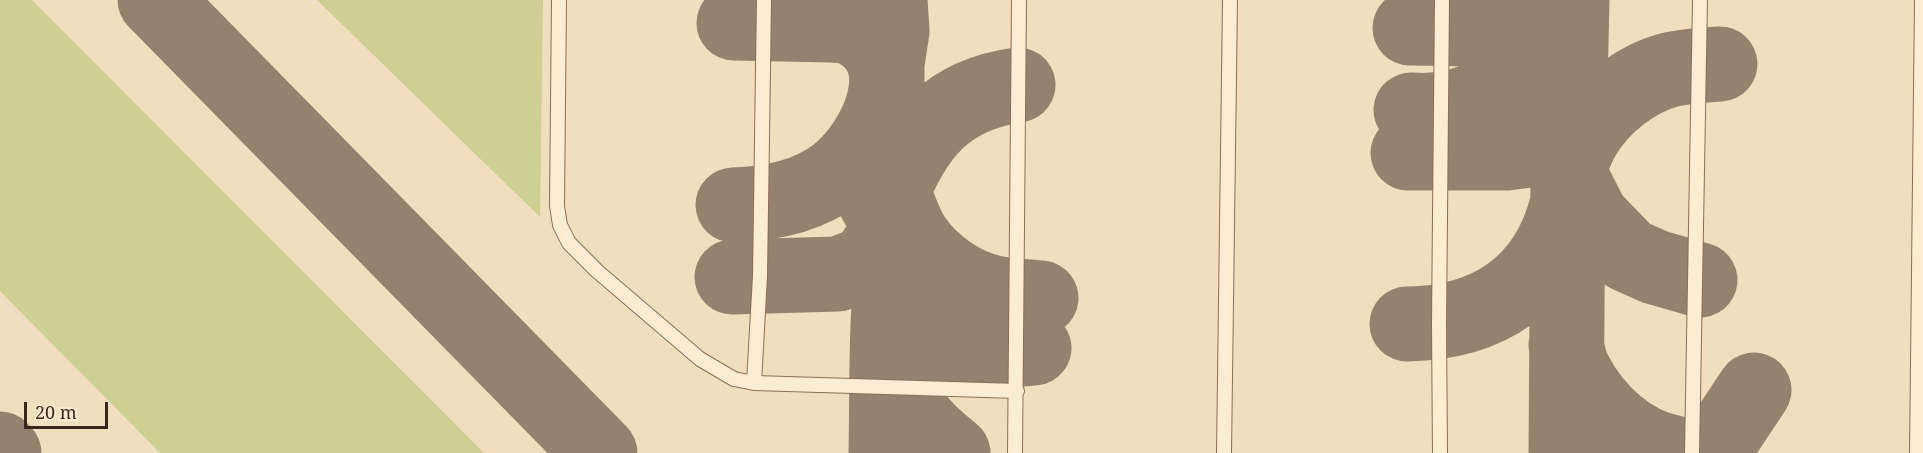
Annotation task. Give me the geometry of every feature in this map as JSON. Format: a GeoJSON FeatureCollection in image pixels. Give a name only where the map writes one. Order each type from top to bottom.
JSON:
{"type":"FeatureCollection","features":[{"type":"Feature","properties":{"kind":"lane"},"geometry":{"type":"LineString","coordinates":[[558,0],[557,206],[560,225],[569,243],[597,271],[700,359],[734,379],[754,383],[1017,391]]}},
{"type":"Feature","properties":{"kind":"lane"},"geometry":{"type":"LineString","coordinates":[[754,383],[760,276],[764,0]]}},
{"type":"Feature","properties":{"kind":"lane"},"geometry":{"type":"LineString","coordinates":[[1015,453],[1019,0]]}},
{"type":"Feature","properties":{"kind":"lane"},"geometry":{"type":"LineString","coordinates":[[1224,453],[1230,0]]}},
{"type":"Feature","properties":{"kind":"lane"},"geometry":{"type":"LineString","coordinates":[[1440,453],[1438,324],[1442,0]]}},
{"type":"Feature","properties":{"kind":"lane"},"geometry":{"type":"LineString","coordinates":[[1692,453],[1700,0]]}},
{"type":"Feature","properties":{"kind":"lane"},"geometry":{"type":"LineString","coordinates":[[1917,453],[1922,0]]}},
{"type":"Feature","properties":{"kind":"green space"},"geometry":{"type":"Polygon","coordinates":[[[0,0],[32,0],[484,453],[160,453],[0,291],[0,0]]]}},
{"type":"Feature","properties":{"kind":"green space"},"geometry":{"type":"Polygon","coordinates":[[[317,0],[543,0],[540,217],[317,0]]]}},
{"type":"Feature","properties":{"kind":"taxiway"},"geometry":{"type":"LineString","coordinates":[[155,0],[600,453]]}},
{"type":"Feature","properties":{"kind":"taxiway"},"geometry":{"type":"LineString","coordinates":[[886,453],[889,292],[886,203],[890,198],[887,64],[892,31],[890,0]]}},
{"type":"Feature","properties":{"kind":"taxiway"},"geometry":{"type":"LineString","coordinates":[[1566,453],[1572,0]]}},
{"type":"Feature","properties":{"kind":"taxiway"},"geometry":{"type":"LineString","coordinates":[[734,23],[830,25],[856,17],[874,4]]}},
{"type":"Feature","properties":{"kind":"taxiway"},"geometry":{"type":"LineString","coordinates":[[1411,110],[1436,110],[1460,105],[1483,97],[1504,85],[1523,70],[1539,52],[1553,32],[1562,9]]}},
{"type":"Feature","properties":{"kind":"taxiway"},"geometry":{"type":"LineString","coordinates":[[1410,28],[1479,29],[1508,24],[1528,14]]}},
{"type":"Feature","properties":{"kind":"taxiway"},"geometry":{"type":"LineString","coordinates":[[733,205],[787,198],[825,182],[852,159],[866,141],[877,121],[884,100],[887,79],[883,59],[872,42],[852,28],[830,25]]}},
{"type":"Feature","properties":{"kind":"taxiway"},"geometry":{"type":"LineString","coordinates":[[1408,153],[1506,153],[1529,150],[1543,141],[1557,125],[1569,104],[1545,60],[1527,43],[1499,32],[1479,29]]}},
{"type":"Feature","properties":{"kind":"taxiway"},"geometry":{"type":"LineString","coordinates":[[1700,280],[1655,267],[1628,255],[1592,218],[1568,171],[1590,126],[1620,95],[1656,74],[1688,67],[1720,64]]}},
{"type":"Feature","properties":{"kind":"taxiway"},"geometry":{"type":"LineString","coordinates":[[890,198],[910,155],[936,122],[971,98],[993,90],[1018,85]]}},
{"type":"Feature","properties":{"kind":"taxiway"},"geometry":{"type":"LineString","coordinates":[[896,199],[906,224],[920,247],[949,273],[983,290],[1041,298]]}},
{"type":"Feature","properties":{"kind":"taxiway"},"geometry":{"type":"LineString","coordinates":[[732,277],[838,274],[862,265],[870,259],[884,237],[886,219],[875,201]]}},
{"type":"Feature","properties":{"kind":"taxiway"},"geometry":{"type":"LineString","coordinates":[[1407,324],[1436,322],[1463,316],[1488,307],[1510,294],[1529,278],[1545,257],[1558,233],[1567,205]]}},
{"type":"Feature","properties":{"kind":"taxiway"},"geometry":{"type":"LineString","coordinates":[[906,278],[889,304],[906,330],[924,344],[946,350],[1034,348]]}},
{"type":"Feature","properties":{"kind":"taxiway"},"geometry":{"type":"LineString","coordinates":[[1566,345],[1574,371],[1603,412],[1643,443],[1675,453]]}},
{"type":"Feature","properties":{"kind":"taxiway"},"geometry":{"type":"LineString","coordinates":[[888,363],[913,414],[953,453]]}},
{"type":"Feature","properties":{"kind":"taxiway"},"geometry":{"type":"LineString","coordinates":[[1712,453],[1754,390]]}},
{"type":"Feature","properties":{"kind":"taxiway"},"geometry":{"type":"LineString","coordinates":[[0,449],[4,453]]}}]}
